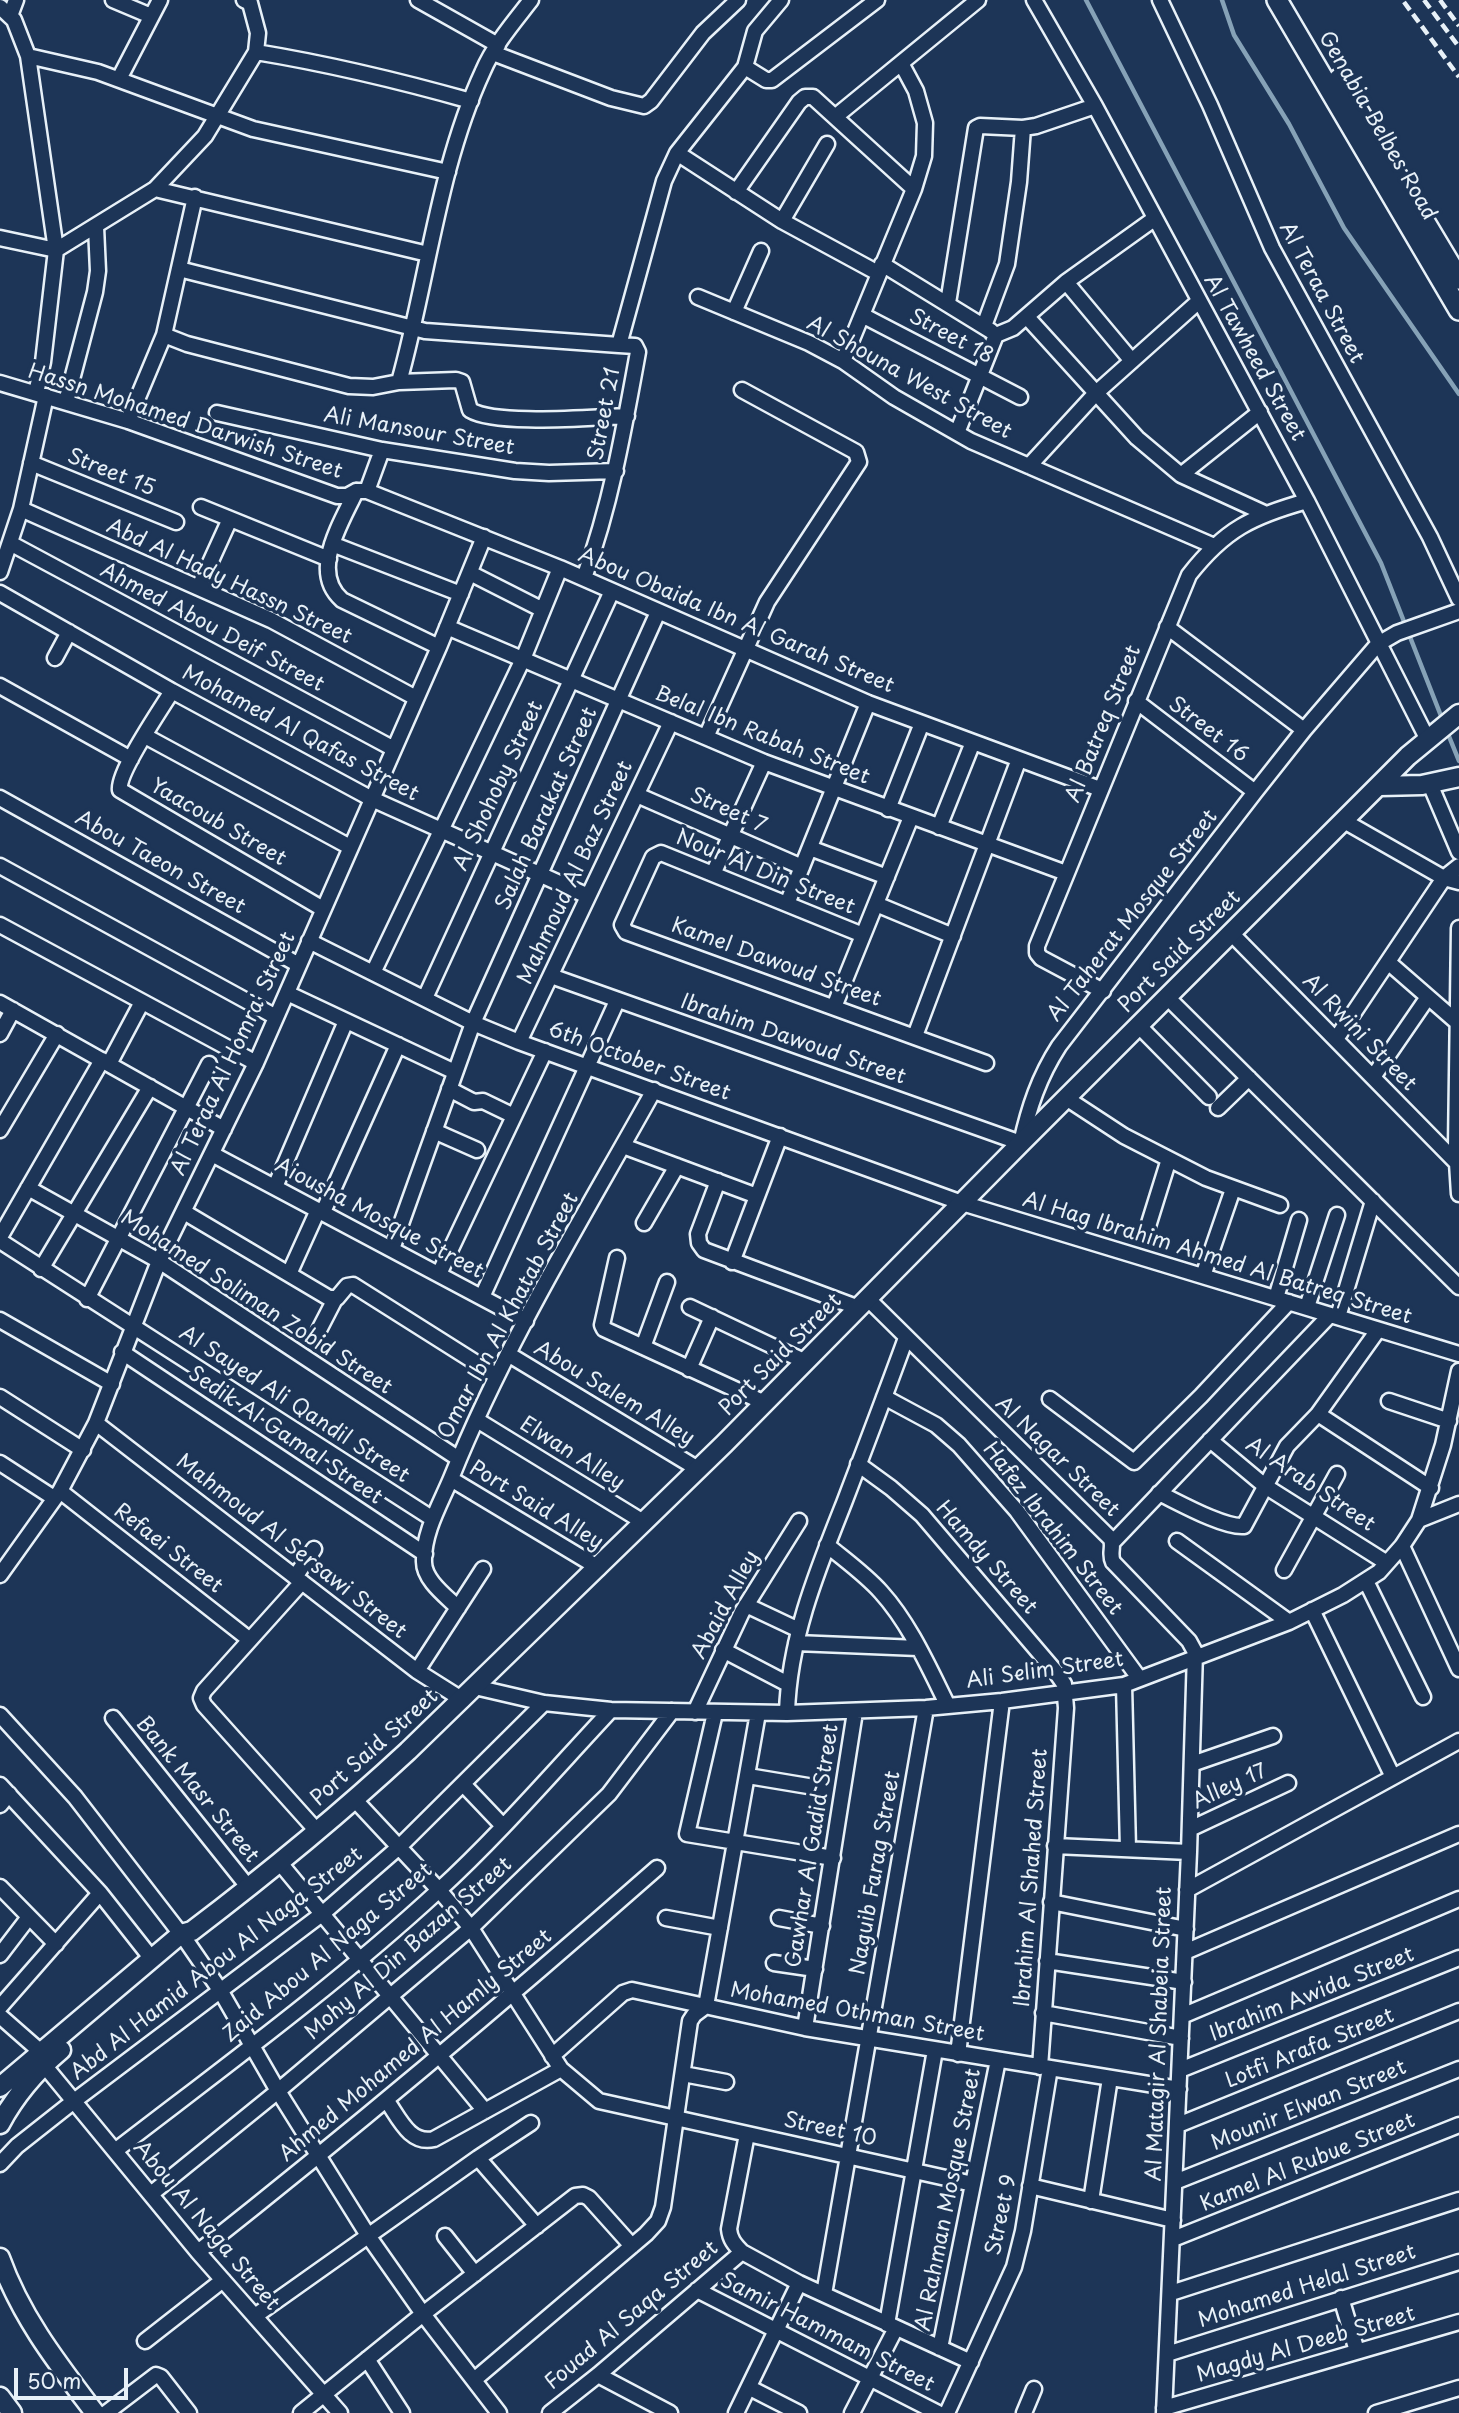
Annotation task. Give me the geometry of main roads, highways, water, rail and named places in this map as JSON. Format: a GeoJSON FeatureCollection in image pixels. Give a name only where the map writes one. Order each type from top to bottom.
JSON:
{"type":"FeatureCollection","features":[{"type":"Feature","properties":{"kind":"main road","name":"Genabia Belbes Road"},"geometry":{"type":"LineString","coordinates":[[1277,0],[1459,310]]}},
{"type":"Feature","properties":{"kind":"main road","name":"Genabia Belbes Road"},"geometry":{"type":"LineString","coordinates":[[1291,0],[1459,279]]}},
{"type":"Feature","properties":{"kind":"waterway"},"geometry":{"type":"LineString","coordinates":[[1086,0],[1381,563],[1443,721]]}},
{"type":"Feature","properties":{"kind":"waterway"},"geometry":{"type":"LineString","coordinates":[[1222,0],[1234,35],[1289,124],[1344,228],[1459,394]]}},
{"type":"Feature","properties":{"kind":"waterway"},"geometry":{"type":"LineString","coordinates":[[1446,729],[1459,761]]}},
{"type":"Feature","properties":{"kind":"railway"},"geometry":{"type":"LineString","coordinates":[[1424,0],[1459,47]]}},
{"type":"Feature","properties":{"kind":"railway"},"geometry":{"type":"LineString","coordinates":[[1440,0],[1459,26]]}},
{"type":"Feature","properties":{"kind":"railway"},"geometry":{"type":"LineString","coordinates":[[1404,2],[1459,77]]}}]}
